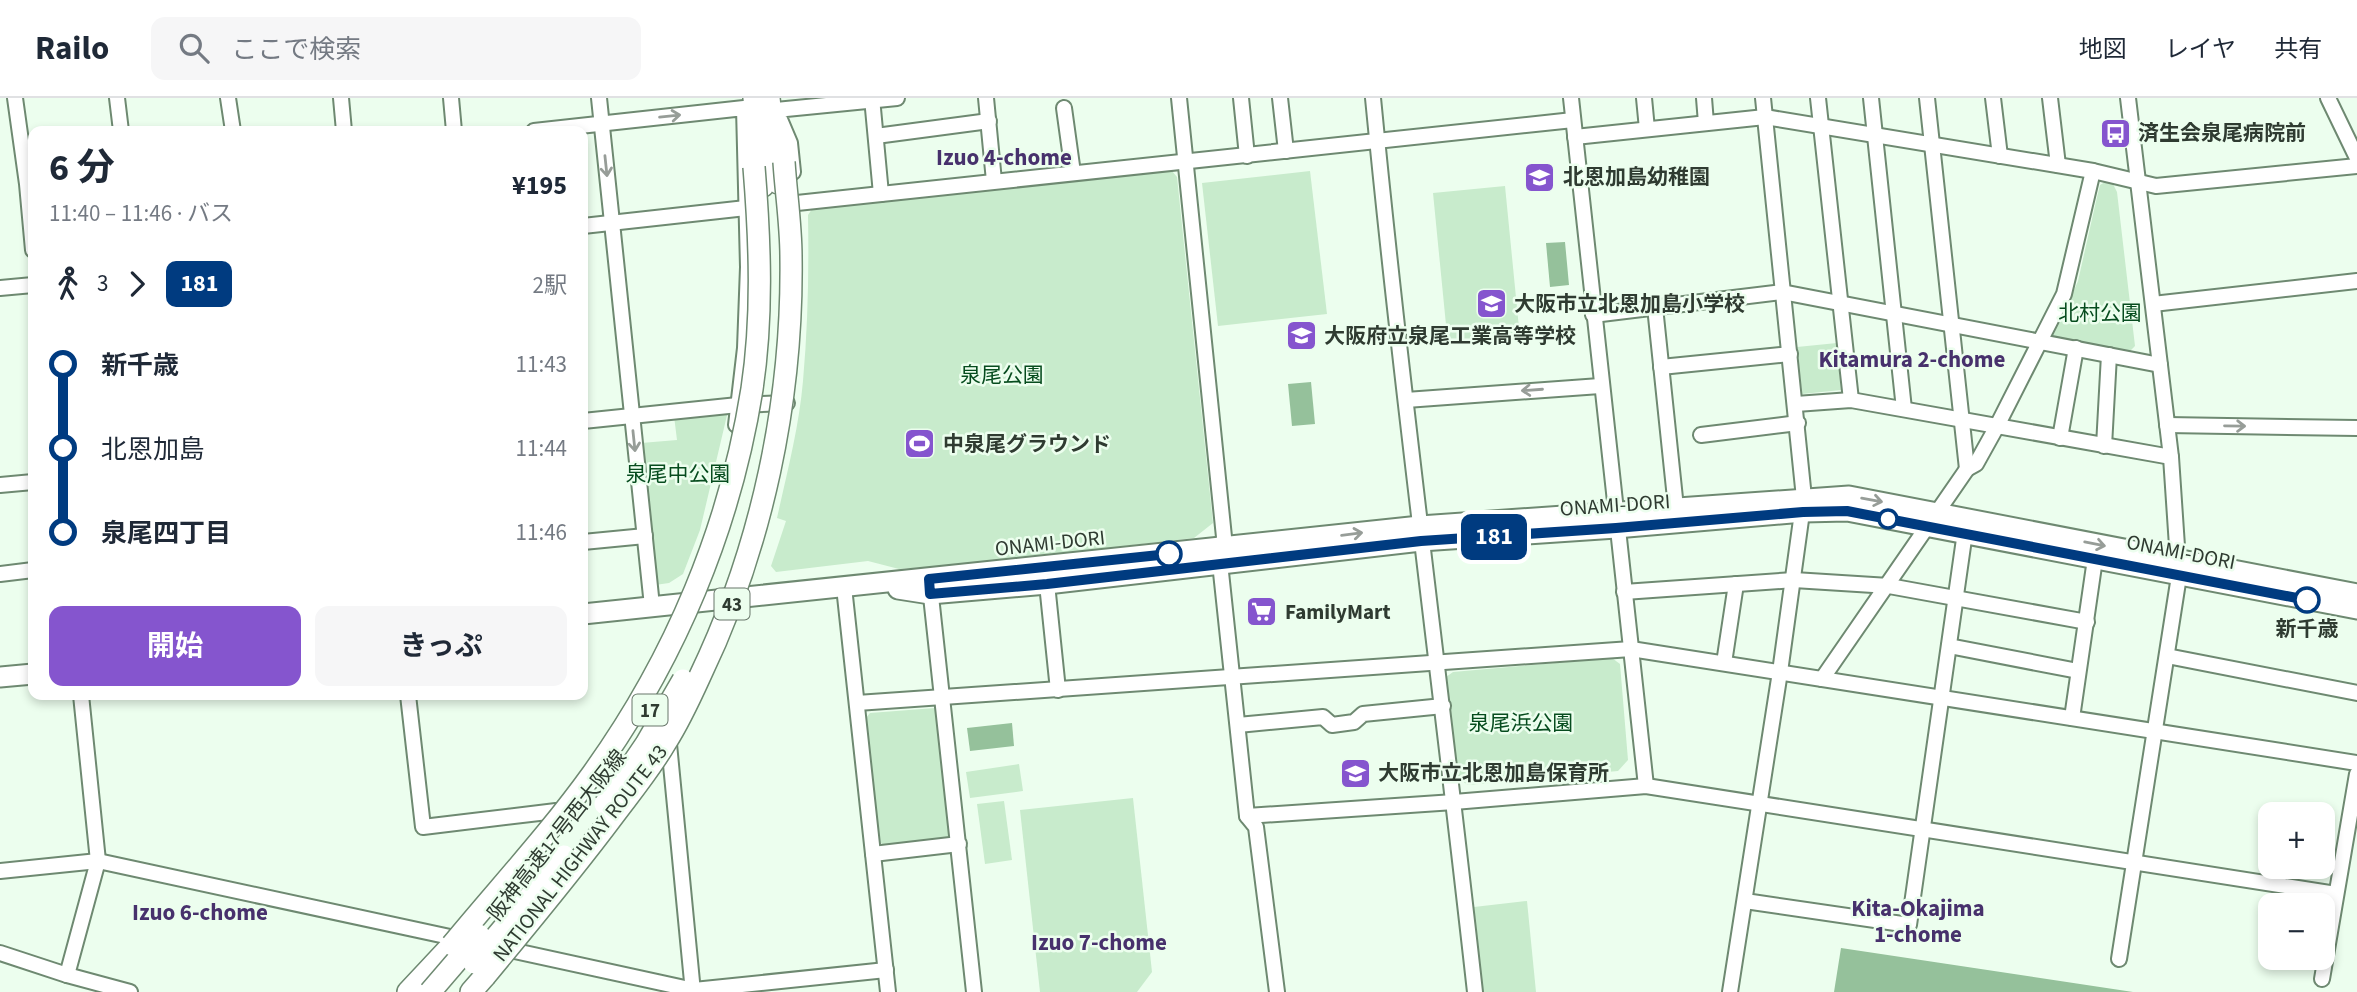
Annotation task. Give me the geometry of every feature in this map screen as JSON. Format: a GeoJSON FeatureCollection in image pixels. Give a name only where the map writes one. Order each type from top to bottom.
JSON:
{"type":"FeatureCollection","features":[{"type":"Feature","properties":{"kind":"highway","name":"NATIONAL HIGHWAY ROUTE 43"},"geometry":{"type":"LineString","coordinates":[[410,992],[450,941],[561,816],[621,732],[671,647],[702,575],[732,480],[752,388],[759,251],[747,101]]}},
{"type":"Feature","properties":{"kind":"highway","name":"阪神高速17号西大阪線"},"geometry":{"type":"LineString","coordinates":[[430,992],[574,821],[634,737],[681,650],[719,560],[734,512],[757,414],[768,312],[764,194],[747,101]]}},
{"type":"Feature","properties":{"kind":"highway","name":"NATIONAL HIGHWAY ROUTE 43"},"geometry":{"type":"LineString","coordinates":[[476,987],[600,833],[667,742],[713,649],[735,596],[761,510],[776,439],[790,315],[791,256],[784,162],[773,102]]}},
{"type":"Feature","properties":{"kind":"highway","name":"阪神高速17号西大阪線"},"geometry":{"type":"LineString","coordinates":[[449,992],[585,831],[646,744],[695,656],[733,565],[768,429],[777,375],[784,256],[773,102]]}},
{"type":"Feature","properties":{"kind":"main road","name":"ONAMI-DORI"},"geometry":{"type":"LineString","coordinates":[[930,586],[1420,534],[1803,505]]}},
{"type":"Feature","properties":{"kind":"main road","name":"ONAMI-DORI"},"geometry":{"type":"LineString","coordinates":[[1615,520],[1676,508],[1803,505],[1933,519],[2178,567],[2357,609]]}},
{"type":"Feature","properties":{"kind":"main road","name":"ONAMI-DORI"},"geometry":{"type":"LineString","coordinates":[[1966,526],[2095,559],[2178,567],[2357,594]]}},
{"type":"Feature","properties":{"kind":"main road","name":"ONAMI-DORI"},"geometry":{"type":"LineString","coordinates":[[588,613],[870,584],[1047,584],[1221,556]]}},
{"type":"Feature","properties":{"kind":"main road"},"geometry":{"type":"LineString","coordinates":[[0,677],[28,674]]}},
{"type":"Feature","properties":{"kind":"street"},"geometry":{"type":"LineString","coordinates":[[15,98],[28,173]]}},
{"type":"Feature","properties":{"kind":"street"},"geometry":{"type":"LineString","coordinates":[[117,98],[120,126]]}},
{"type":"Feature","properties":{"kind":"street"},"geometry":{"type":"LineString","coordinates":[[228,98],[232,126]]}},
{"type":"Feature","properties":{"kind":"street"},"geometry":{"type":"LineString","coordinates":[[341,98],[344,126]]}},
{"type":"Feature","properties":{"kind":"street"},"geometry":{"type":"LineString","coordinates":[[451,98],[454,126]]}},
{"type":"Feature","properties":{"kind":"street"},"geometry":{"type":"LineString","coordinates":[[599,98],[652,606]]}},
{"type":"Feature","properties":{"kind":"street"},"geometry":{"type":"LineString","coordinates":[[511,950],[636,791],[669,744],[698,691],[740,597],[766,512],[791,403],[800,292],[801,254],[790,143],[773,102],[897,98]]}},
{"type":"Feature","properties":{"kind":"street"},"geometry":{"type":"LineString","coordinates":[[986,98],[994,181]]}},
{"type":"Feature","properties":{"kind":"street"},"geometry":{"type":"LineString","coordinates":[[1179,98],[1224,537],[1221,556],[1247,816],[1256,827],[1277,992]]}},
{"type":"Feature","properties":{"kind":"street"},"geometry":{"type":"LineString","coordinates":[[1241,98],[1247,156]]}},
{"type":"Feature","properties":{"kind":"street"},"geometry":{"type":"LineString","coordinates":[[1280,98],[1286,152]]}},
{"type":"Feature","properties":{"kind":"street"},"geometry":{"type":"LineString","coordinates":[[1373,98],[1420,534],[1438,663],[1475,992]]}},
{"type":"Feature","properties":{"kind":"street"},"geometry":{"type":"LineString","coordinates":[[1571,98],[1600,386],[1646,786]]}},
{"type":"Feature","properties":{"kind":"street"},"geometry":{"type":"LineString","coordinates":[[1644,98],[1647,129]]}},
{"type":"Feature","properties":{"kind":"street"},"geometry":{"type":"LineString","coordinates":[[1704,98],[1706,123]]}},
{"type":"Feature","properties":{"kind":"street"},"geometry":{"type":"LineString","coordinates":[[1730,992],[1794,580],[1803,505],[1798,424],[1763,98]]}},
{"type":"Feature","properties":{"kind":"street"},"geometry":{"type":"LineString","coordinates":[[1818,98],[1851,400]]}},
{"type":"Feature","properties":{"kind":"street"},"geometry":{"type":"LineString","coordinates":[[1871,98],[1904,409]]}},
{"type":"Feature","properties":{"kind":"street"},"geometry":{"type":"LineString","coordinates":[[1927,98],[1967,469]]}},
{"type":"Feature","properties":{"kind":"street"},"geometry":{"type":"LineString","coordinates":[[1993,98],[2000,156]]}},
{"type":"Feature","properties":{"kind":"street"},"geometry":{"type":"LineString","coordinates":[[2050,98],[2058,165]]}},
{"type":"Feature","properties":{"kind":"street"},"geometry":{"type":"LineString","coordinates":[[2119,959],[2132,863],[2167,656],[2178,567],[2171,457],[2128,98]]}},
{"type":"Feature","properties":{"kind":"street"},"geometry":{"type":"LineString","coordinates":[[2328,98],[2357,158]]}},
{"type":"Feature","properties":{"kind":"street"},"geometry":{"type":"LineString","coordinates":[[872,100],[881,194]]}},
{"type":"Feature","properties":{"kind":"street"},"geometry":{"type":"LineString","coordinates":[[450,941],[556,811],[614,732],[670,634],[709,537],[735,429],[747,318],[747,101],[583,126]]}},
{"type":"Feature","properties":{"kind":"street"},"geometry":{"type":"LineString","coordinates":[[1064,108],[1073,173]]}},
{"type":"Feature","properties":{"kind":"street"},"geometry":{"type":"LineString","coordinates":[[1575,137],[1765,117],[2094,171],[2156,186],[2357,166]]}},
{"type":"Feature","properties":{"kind":"street"},"geometry":{"type":"LineString","coordinates":[[797,203],[1573,120]]}},
{"type":"Feature","properties":{"kind":"street"},"geometry":{"type":"LineString","coordinates":[[876,136],[989,121]]}},
{"type":"Feature","properties":{"kind":"street"},"geometry":{"type":"LineString","coordinates":[[1822,679],[1889,586],[1967,469],[1976,464],[1996,428],[2064,294],[2094,171]]}},
{"type":"Feature","properties":{"kind":"street"},"geometry":{"type":"LineString","coordinates":[[588,225],[746,208]]}},
{"type":"Feature","properties":{"kind":"street"},"geometry":{"type":"LineString","coordinates":[[2152,304],[2357,281]]}},
{"type":"Feature","properties":{"kind":"street"},"geometry":{"type":"LineString","coordinates":[[0,288],[28,285]]}},
{"type":"Feature","properties":{"kind":"street"},"geometry":{"type":"LineString","coordinates":[[1593,315],[1782,292],[2160,365]]}},
{"type":"Feature","properties":{"kind":"street"},"geometry":{"type":"LineString","coordinates":[[1655,307],[1676,508]]}},
{"type":"Feature","properties":{"kind":"street"},"geometry":{"type":"LineString","coordinates":[[2060,439],[2076,348]]}},
{"type":"Feature","properties":{"kind":"street"},"geometry":{"type":"LineString","coordinates":[[1661,367],[1790,354]]}},
{"type":"Feature","properties":{"kind":"street"},"geometry":{"type":"LineString","coordinates":[[2104,446],[2109,355]]}},
{"type":"Feature","properties":{"kind":"street"},"geometry":{"type":"LineString","coordinates":[[1406,400],[1600,386]]}},
{"type":"Feature","properties":{"kind":"street"},"geometry":{"type":"LineString","coordinates":[[1796,404],[1851,400],[1996,428],[2171,457]]}},
{"type":"Feature","properties":{"kind":"street"},"geometry":{"type":"LineString","coordinates":[[588,420],[738,405],[791,403]]}},
{"type":"Feature","properties":{"kind":"street"},"geometry":{"type":"LineString","coordinates":[[1701,435],[1798,424]]}},
{"type":"Feature","properties":{"kind":"street"},"geometry":{"type":"LineString","coordinates":[[2167,425],[2357,428]]}},
{"type":"Feature","properties":{"kind":"street"},"geometry":{"type":"LineString","coordinates":[[0,485],[28,482]]}},
{"type":"Feature","properties":{"kind":"street"},"geometry":{"type":"LineString","coordinates":[[1745,901],[1909,925],[1966,526]]}},
{"type":"Feature","properties":{"kind":"street"},"geometry":{"type":"LineString","coordinates":[[588,542],[645,536]]}},
{"type":"Feature","properties":{"kind":"street"},"geometry":{"type":"LineString","coordinates":[[2072,718],[2095,559]]}},
{"type":"Feature","properties":{"kind":"street"},"geometry":{"type":"LineString","coordinates":[[0,574],[28,571]]}},
{"type":"Feature","properties":{"kind":"street"},"geometry":{"type":"LineString","coordinates":[[1624,592],[1794,580],[1889,586],[2087,622]]}},
{"type":"Feature","properties":{"kind":"street"},"geometry":{"type":"LineString","coordinates":[[1047,584],[1058,690]]}},
{"type":"Feature","properties":{"kind":"street"},"geometry":{"type":"LineString","coordinates":[[1724,663],[1736,584]]}},
{"type":"Feature","properties":{"kind":"street"},"geometry":{"type":"LineString","coordinates":[[930,586],[974,992]]}},
{"type":"Feature","properties":{"kind":"street"},"geometry":{"type":"LineString","coordinates":[[844,587],[888,992]]}},
{"type":"Feature","properties":{"kind":"street"},"geometry":{"type":"LineString","coordinates":[[1949,646],[2078,671]]}},
{"type":"Feature","properties":{"kind":"street"},"geometry":{"type":"LineString","coordinates":[[857,703],[1631,649],[2357,763]]}},
{"type":"Feature","properties":{"kind":"street"},"geometry":{"type":"LineString","coordinates":[[2167,656],[2357,692]]}},
{"type":"Feature","properties":{"kind":"street"},"geometry":{"type":"LineString","coordinates":[[67,975],[98,861],[82,700]]}},
{"type":"Feature","properties":{"kind":"street"},"geometry":{"type":"LineString","coordinates":[[409,700],[423,827],[556,811]]}},
{"type":"Feature","properties":{"kind":"street"},"geometry":{"type":"LineString","coordinates":[[1238,725],[1323,717],[1332,725],[1354,722],[1363,714],[1443,706]]}},
{"type":"Feature","properties":{"kind":"street"},"geometry":{"type":"LineString","coordinates":[[669,744],[693,991]]}},
{"type":"Feature","properties":{"kind":"street"},"geometry":{"type":"LineString","coordinates":[[2322,979],[2357,774]]}},
{"type":"Feature","properties":{"kind":"street"},"geometry":{"type":"LineString","coordinates":[[1247,816],[1646,786],[2336,894]]}},
{"type":"Feature","properties":{"kind":"street"},"geometry":{"type":"LineString","coordinates":[[873,854],[959,844]]}},
{"type":"Feature","properties":{"kind":"street"},"geometry":{"type":"LineString","coordinates":[[0,871],[98,861],[450,941],[511,950],[693,991],[886,970]]}},
{"type":"Feature","properties":{"kind":"street"},"geometry":{"type":"LineString","coordinates":[[0,953],[130,992]]}},
{"type":"Feature","properties":{"kind":"green space","name":"泉尾公園"},"geometry":{"type":"Polygon","coordinates":[[[1172,171],[1177,177],[1213,523],[1194,538],[969,564],[899,569],[868,561],[776,572],[771,566],[786,521],[777,518],[796,433],[803,381],[808,298],[808,215],[812,209],[1172,171]]]}},
{"type":"Feature","properties":{"kind":"green space"},"geometry":{"type":"Polygon","coordinates":[[[1310,171],[1327,314],[1218,326],[1202,183],[1310,171]]]}},
{"type":"Feature","properties":{"kind":"green space","name":"北村公園"},"geometry":{"type":"Polygon","coordinates":[[[2112,182],[2117,192],[2135,346],[2130,351],[2053,338],[2049,330],[2062,306],[2067,306],[2078,281],[2100,185],[2112,182]]]}},
{"type":"Feature","properties":{"kind":"green space"},"geometry":{"type":"Polygon","coordinates":[[[1505,186],[1520,338],[1448,345],[1433,193],[1505,186]]]}},
{"type":"Feature","properties":{"kind":"green space"},"geometry":{"type":"Polygon","coordinates":[[[1837,343],[1841,390],[1802,394],[1797,347],[1837,343]]]}},
{"type":"Feature","properties":{"kind":"green space","name":"泉尾中公園"},"geometry":{"type":"Polygon","coordinates":[[[728,411],[700,530],[683,574],[669,583],[655,585],[641,443],[677,440],[674,416],[728,411]]]}},
{"type":"Feature","properties":{"kind":"green space","name":"泉尾浜公園"},"geometry":{"type":"Polygon","coordinates":[[[1612,658],[1620,664],[1628,760],[1618,771],[1468,785],[1459,779],[1446,677],[1453,672],[1612,658]]]}},
{"type":"Feature","properties":{"kind":"green space"},"geometry":{"type":"Polygon","coordinates":[[[935,708],[940,714],[953,836],[947,840],[884,845],[878,841],[866,718],[870,713],[935,708]]]}},
{"type":"Feature","properties":{"kind":"green space"},"geometry":{"type":"Polygon","coordinates":[[[1019,764],[1023,791],[970,798],[966,772],[1019,764]]]}},
{"type":"Feature","properties":{"kind":"green space"},"geometry":{"type":"Polygon","coordinates":[[[1133,798],[1152,972],[1137,992],[1040,992],[1020,810],[1133,798]]]}},
{"type":"Feature","properties":{"kind":"green space"},"geometry":{"type":"Polygon","coordinates":[[[1004,801],[1012,860],[985,864],[977,804],[1004,801]]]}},
{"type":"Feature","properties":{"kind":"green space"},"geometry":{"type":"Polygon","coordinates":[[[1527,901],[1536,992],[1483,992],[1474,907],[1527,901]]]}},
{"type":"Feature","properties":{"kind":"shaded area"},"geometry":{"type":"Polygon","coordinates":[[[1565,242],[1569,285],[1550,287],[1546,243],[1565,242]]]}},
{"type":"Feature","properties":{"kind":"shaded area"},"geometry":{"type":"Polygon","coordinates":[[[1311,382],[1315,424],[1292,426],[1288,384],[1311,382]]]}},
{"type":"Feature","properties":{"kind":"shaded area"},"geometry":{"type":"Polygon","coordinates":[[[1012,723],[1014,746],[970,751],[967,728],[1012,723]]]}},
{"type":"Feature","properties":{"kind":"shaded area"},"geometry":{"type":"Polygon","coordinates":[[[1841,948],[2133,992],[1834,992],[1841,948]]]}},
{"type":"Feature","properties":{"kind":"bus line","name":"181"},"geometry":{"type":"LineString","coordinates":[[1169,554],[929,579],[930,594],[1047,584],[1421,541],[1847,511],[2307,600]]}},
{"type":"Feature","properties":{"kind":"place","name":"済生会泉尾病院前"},"geometry":{"type":"Point","coordinates":[2115,133]}},
{"type":"Feature","properties":{"kind":"place","name":"北恩加島幼稚園"},"geometry":{"type":"Point","coordinates":[1540,177]}},
{"type":"Feature","properties":{"kind":"place","name":"大阪市立北恩加島小学校"},"geometry":{"type":"Point","coordinates":[1491,304]}},
{"type":"Feature","properties":{"kind":"place","name":"大阪府立泉尾工業高等学校"},"geometry":{"type":"Point","coordinates":[1301,336]}},
{"type":"Feature","properties":{"kind":"place","name":"中泉尾グラウンド"},"geometry":{"type":"Point","coordinates":[920,444]}},
{"type":"Feature","properties":{"kind":"place","name":"新千歳"},"geometry":{"type":"Point","coordinates":[2307,600]}},
{"type":"Feature","properties":{"kind":"place","name":"FamilyMart"},"geometry":{"type":"Point","coordinates":[1262,612]}},
{"type":"Feature","properties":{"kind":"place","name":"大阪市立北恩加島保育所"},"geometry":{"type":"Point","coordinates":[1355,773]}},
{"type":"Feature","properties":{"kind":"district","name":"Izuo 4-chome"},"geometry":{"type":"Point","coordinates":[1004,157]}},
{"type":"Feature","properties":{"kind":"district","name":"Kitamura 2-chome"},"geometry":{"type":"Point","coordinates":[1912,359]}},
{"type":"Feature","properties":{"kind":"district","name":"Izuo 6-chome"},"geometry":{"type":"Point","coordinates":[200,912]}},
{"type":"Feature","properties":{"kind":"district","name":"Kita-Okajima 1-chome"},"geometry":{"type":"Point","coordinates":[1918,921]}},
{"type":"Feature","properties":{"kind":"district","name":"Izuo 7-chome"},"geometry":{"type":"Point","coordinates":[1099,942]}}]}
